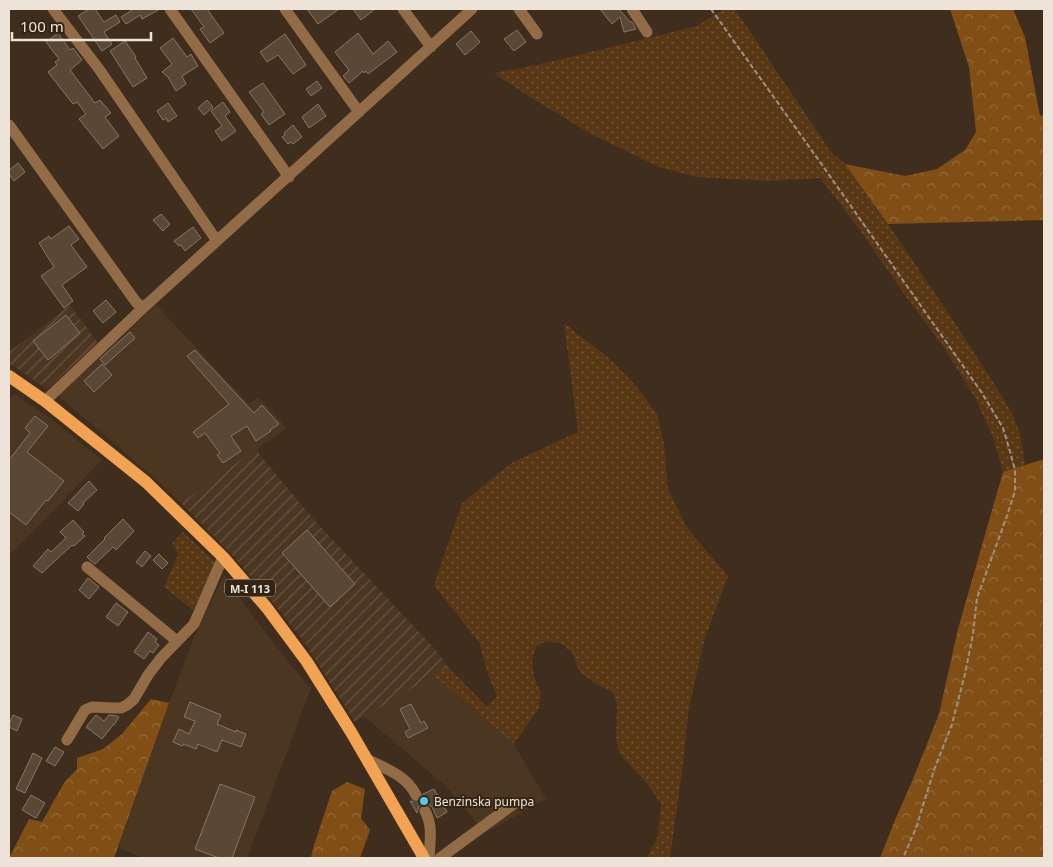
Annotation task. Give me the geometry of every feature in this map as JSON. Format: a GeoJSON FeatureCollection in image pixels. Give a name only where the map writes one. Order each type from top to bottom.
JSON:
{"type":"FeatureCollection","features":[{"type":"Feature","properties":{"kind":"main road","name":"M-I 113"},"geometry":{"type":"LineString","coordinates":[[9,376],[45,401],[146,482],[223,557],[267,608],[307,662],[367,759],[424,858]]}},
{"type":"Feature","properties":{"kind":"street"},"geometry":{"type":"LineString","coordinates":[[53,9],[99,69],[218,241]]}},
{"type":"Feature","properties":{"kind":"street"},"geometry":{"type":"LineString","coordinates":[[170,9],[288,177]]}},
{"type":"Feature","properties":{"kind":"street"},"geometry":{"type":"LineString","coordinates":[[285,9],[359,112]]}},
{"type":"Feature","properties":{"kind":"street"},"geometry":{"type":"LineString","coordinates":[[403,9],[431,47]]}},
{"type":"Feature","properties":{"kind":"street"},"geometry":{"type":"LineString","coordinates":[[45,401],[143,308],[472,9]]}},
{"type":"Feature","properties":{"kind":"street"},"geometry":{"type":"LineString","coordinates":[[518,9],[537,34]]}},
{"type":"Feature","properties":{"kind":"street"},"geometry":{"type":"LineString","coordinates":[[632,9],[647,32]]}},
{"type":"Feature","properties":{"kind":"street"},"geometry":{"type":"LineString","coordinates":[[9,125],[136,302],[143,308]]}},
{"type":"Feature","properties":{"kind":"street"},"geometry":{"type":"LineString","coordinates":[[66,740],[85,710],[92,707],[121,708],[134,699],[148,675],[161,658],[194,624],[223,557]]}},
{"type":"Feature","properties":{"kind":"street"},"geometry":{"type":"LineString","coordinates":[[87,567],[177,641]]}},
{"type":"Feature","properties":{"kind":"street"},"geometry":{"type":"LineString","coordinates":[[367,759],[386,770],[396,773],[412,787],[416,795]]}},
{"type":"Feature","properties":{"kind":"street"},"geometry":{"type":"LineString","coordinates":[[440,858],[515,803]]}},
{"type":"Feature","properties":{"kind":"street"},"geometry":{"type":"LineString","coordinates":[[424,810],[429,818],[429,858]]}},
{"type":"Feature","properties":{"kind":"path"},"geometry":{"type":"LineString","coordinates":[[711,9],[982,393],[1003,428],[1015,470],[1015,491],[977,598],[973,634],[952,724],[934,770],[916,828],[903,858]]}},
{"type":"Feature","properties":{"kind":"shaded area"},"geometry":{"type":"Polygon","coordinates":[[[723,9],[735,9],[831,152],[845,164],[949,314],[1012,413],[1020,433],[1025,465],[1003,472],[993,437],[975,398],[941,343],[909,301],[860,230],[820,178],[769,181],[696,177],[659,167],[591,134],[494,73],[537,65],[697,26],[723,9]]]}},
{"type":"Feature","properties":{"kind":"shaded area"},"geometry":{"type":"Polygon","coordinates":[[[70,305],[98,343],[47,389],[9,363],[9,352],[70,305]]]}},
{"type":"Feature","properties":{"kind":"shaded area"},"geometry":{"type":"Polygon","coordinates":[[[156,305],[249,404],[259,397],[287,428],[181,503],[60,398],[60,394],[156,305]]]}},
{"type":"Feature","properties":{"kind":"shaded area"},"geometry":{"type":"Polygon","coordinates":[[[564,323],[610,359],[637,387],[657,414],[664,444],[668,489],[687,528],[728,576],[705,638],[689,707],[670,858],[647,858],[658,836],[661,804],[646,782],[620,754],[616,739],[617,705],[613,692],[593,682],[579,671],[572,652],[560,643],[546,641],[536,647],[532,661],[534,676],[541,693],[539,708],[514,744],[433,675],[448,667],[487,707],[497,696],[487,672],[480,644],[434,585],[462,503],[513,462],[578,432],[564,323]]]}},
{"type":"Feature","properties":{"kind":"shaded area"},"geometry":{"type":"Polygon","coordinates":[[[14,394],[54,421],[102,460],[12,553],[9,550],[9,400],[14,394]]]}},
{"type":"Feature","properties":{"kind":"shaded area"},"geometry":{"type":"Polygon","coordinates":[[[257,448],[260,455],[316,522],[435,649],[448,667],[355,722],[304,642],[271,600],[233,556],[181,503],[257,448]]]}},
{"type":"Feature","properties":{"kind":"shaded area"},"geometry":{"type":"Polygon","coordinates":[[[183,532],[215,562],[193,610],[164,587],[178,555],[172,543],[183,532]]]}},
{"type":"Feature","properties":{"kind":"shaded area"},"geometry":{"type":"Polygon","coordinates":[[[224,575],[264,631],[311,688],[247,858],[144,858],[118,848],[194,638],[224,575]]]}},
{"type":"Feature","properties":{"kind":"shaded area"},"geometry":{"type":"Polygon","coordinates":[[[433,675],[514,744],[546,799],[485,833],[446,786],[364,716],[433,675]]]}},
{"type":"Feature","properties":{"kind":"green space"},"geometry":{"type":"Polygon","coordinates":[[[950,9],[1013,9],[1025,37],[1040,116],[1044,115],[1044,220],[888,224],[845,164],[905,176],[937,169],[965,150],[976,132],[969,67],[950,9]]]}},
{"type":"Feature","properties":{"kind":"green space"},"geometry":{"type":"Polygon","coordinates":[[[1044,459],[1044,858],[880,858],[939,714],[958,629],[1003,472],[1044,459]]]}},
{"type":"Feature","properties":{"kind":"green space"},"geometry":{"type":"Polygon","coordinates":[[[151,699],[169,703],[114,858],[9,858],[29,819],[42,822],[64,783],[77,769],[77,758],[103,749],[122,734],[151,699]]]}},
{"type":"Feature","properties":{"kind":"green space"},"geometry":{"type":"Polygon","coordinates":[[[347,782],[365,789],[361,818],[370,830],[360,858],[311,858],[332,791],[347,782]]]}},
{"type":"Feature","properties":{"kind":"building"},"geometry":{"type":"Polygon","coordinates":[[[89,9],[95,9],[104,22],[116,15],[120,22],[104,32],[112,44],[102,51],[78,16],[89,9]]]}},
{"type":"Feature","properties":{"kind":"building"},"geometry":{"type":"Polygon","coordinates":[[[134,9],[160,9],[142,19],[140,15],[126,24],[121,17],[134,9]]]}},
{"type":"Feature","properties":{"kind":"building"},"geometry":{"type":"Polygon","coordinates":[[[191,9],[207,9],[224,33],[210,43],[200,29],[204,27],[191,9]]]}},
{"type":"Feature","properties":{"kind":"building"},"geometry":{"type":"Polygon","coordinates":[[[307,9],[339,9],[318,24],[307,9]]]}},
{"type":"Feature","properties":{"kind":"building"},"geometry":{"type":"Polygon","coordinates":[[[353,9],[375,9],[361,20],[353,9]]]}},
{"type":"Feature","properties":{"kind":"building"},"geometry":{"type":"Polygon","coordinates":[[[600,9],[619,9],[636,29],[624,32],[620,17],[612,24],[600,9]]]}},
{"type":"Feature","properties":{"kind":"building"},"geometry":{"type":"Polygon","coordinates":[[[517,30],[526,42],[514,51],[504,39],[517,30]]]}},
{"type":"Feature","properties":{"kind":"building"},"geometry":{"type":"Polygon","coordinates":[[[471,31],[480,42],[465,55],[456,44],[471,31]]]}},
{"type":"Feature","properties":{"kind":"building"},"geometry":{"type":"Polygon","coordinates":[[[58,33],[70,50],[73,48],[82,60],[70,70],[95,103],[100,100],[111,113],[105,117],[119,136],[103,149],[79,119],[86,114],[77,102],[73,104],[48,72],[57,65],[55,62],[59,59],[46,42],[58,33]]]}},
{"type":"Feature","properties":{"kind":"building"},"geometry":{"type":"Polygon","coordinates":[[[358,33],[373,54],[388,41],[397,52],[368,74],[366,71],[364,73],[363,71],[349,83],[343,76],[349,70],[335,52],[358,33]]]}},
{"type":"Feature","properties":{"kind":"building"},"geometry":{"type":"Polygon","coordinates":[[[285,34],[306,65],[293,74],[278,55],[267,62],[260,52],[285,34]]]}},
{"type":"Feature","properties":{"kind":"building"},"geometry":{"type":"Polygon","coordinates":[[[173,38],[187,57],[191,54],[198,66],[182,76],[186,84],[176,91],[168,77],[162,72],[172,64],[160,48],[173,38]]]}},
{"type":"Feature","properties":{"kind":"building"},"geometry":{"type":"Polygon","coordinates":[[[125,41],[147,78],[133,87],[110,51],[125,41]]]}},
{"type":"Feature","properties":{"kind":"building"},"geometry":{"type":"Polygon","coordinates":[[[317,81],[322,88],[311,96],[306,89],[317,81]]]}},
{"type":"Feature","properties":{"kind":"building"},"geometry":{"type":"Polygon","coordinates":[[[263,83],[285,114],[269,125],[261,114],[264,112],[249,92],[263,83]]]}},
{"type":"Feature","properties":{"kind":"building"},"geometry":{"type":"Polygon","coordinates":[[[207,100],[213,107],[204,115],[198,108],[207,100]]]}},
{"type":"Feature","properties":{"kind":"building"},"geometry":{"type":"Polygon","coordinates":[[[223,102],[230,112],[225,116],[236,131],[222,141],[215,131],[222,126],[211,111],[223,102]]]}},
{"type":"Feature","properties":{"kind":"building"},"geometry":{"type":"Polygon","coordinates":[[[168,103],[177,116],[168,122],[166,118],[163,120],[157,111],[168,103]]]}},
{"type":"Feature","properties":{"kind":"building"},"geometry":{"type":"Polygon","coordinates":[[[318,104],[326,116],[309,128],[302,117],[318,104]]]}},
{"type":"Feature","properties":{"kind":"building"},"geometry":{"type":"Polygon","coordinates":[[[293,125],[302,137],[293,144],[291,142],[288,144],[282,137],[293,125]]]}},
{"type":"Feature","properties":{"kind":"building"},"geometry":{"type":"Polygon","coordinates":[[[18,163],[25,172],[14,181],[9,174],[9,170],[18,163]]]}},
{"type":"Feature","properties":{"kind":"building"},"geometry":{"type":"Polygon","coordinates":[[[161,214],[170,224],[163,231],[153,220],[161,214]]]}},
{"type":"Feature","properties":{"kind":"building"},"geometry":{"type":"Polygon","coordinates":[[[69,226],[79,239],[71,245],[87,267],[62,285],[73,301],[64,308],[41,276],[54,267],[39,243],[49,236],[51,239],[69,226]]]}},
{"type":"Feature","properties":{"kind":"building"},"geometry":{"type":"Polygon","coordinates":[[[193,227],[201,238],[185,251],[181,245],[179,246],[174,241],[193,227]]]}},
{"type":"Feature","properties":{"kind":"building"},"geometry":{"type":"Polygon","coordinates":[[[106,300],[116,312],[103,323],[93,311],[106,300]]]}},
{"type":"Feature","properties":{"kind":"building"},"geometry":{"type":"Polygon","coordinates":[[[66,315],[80,333],[48,360],[33,341],[66,315]]]}},
{"type":"Feature","properties":{"kind":"building"},"geometry":{"type":"Polygon","coordinates":[[[130,332],[135,338],[105,365],[100,359],[130,332]]]}},
{"type":"Feature","properties":{"kind":"building"},"geometry":{"type":"Polygon","coordinates":[[[195,350],[254,413],[262,405],[279,424],[256,441],[247,426],[231,436],[241,451],[223,463],[217,455],[220,453],[205,433],[198,438],[193,432],[229,404],[187,356],[195,350]]]}},
{"type":"Feature","properties":{"kind":"building"},"geometry":{"type":"Polygon","coordinates":[[[102,364],[112,375],[94,392],[84,381],[102,364]]]}},
{"type":"Feature","properties":{"kind":"building"},"geometry":{"type":"Polygon","coordinates":[[[35,416],[48,426],[27,452],[64,481],[26,525],[9,512],[9,460],[30,433],[25,428],[35,416]]]}},
{"type":"Feature","properties":{"kind":"building"},"geometry":{"type":"Polygon","coordinates":[[[89,481],[97,490],[83,503],[78,511],[68,503],[89,481]]]}},
{"type":"Feature","properties":{"kind":"building"},"geometry":{"type":"Polygon","coordinates":[[[123,519],[134,531],[116,550],[113,547],[95,564],[87,557],[123,519]]]}},
{"type":"Feature","properties":{"kind":"building"},"geometry":{"type":"Polygon","coordinates":[[[73,520],[84,532],[82,534],[85,536],[74,546],[72,545],[42,573],[33,566],[48,549],[51,552],[66,538],[60,532],[73,520]]]}},
{"type":"Feature","properties":{"kind":"building"},"geometry":{"type":"Polygon","coordinates":[[[307,530],[355,584],[330,607],[282,553],[307,530]]]}},
{"type":"Feature","properties":{"kind":"building"},"geometry":{"type":"Polygon","coordinates":[[[145,551],[151,556],[142,567],[136,562],[145,551]]]}},
{"type":"Feature","properties":{"kind":"building"},"geometry":{"type":"Polygon","coordinates":[[[159,554],[168,563],[162,569],[153,560],[159,554]]]}},
{"type":"Feature","properties":{"kind":"building"},"geometry":{"type":"Polygon","coordinates":[[[88,578],[99,587],[89,599],[79,590],[88,578]]]}},
{"type":"Feature","properties":{"kind":"building"},"geometry":{"type":"Polygon","coordinates":[[[116,603],[128,612],[118,626],[106,617],[116,603]]]}},
{"type":"Feature","properties":{"kind":"building"},"geometry":{"type":"Polygon","coordinates":[[[148,632],[157,639],[155,642],[159,645],[153,653],[150,651],[144,659],[134,652],[148,632]]]}},
{"type":"Feature","properties":{"kind":"building"},"geometry":{"type":"Polygon","coordinates":[[[190,702],[221,715],[217,724],[246,734],[241,747],[222,740],[217,752],[198,744],[196,749],[173,742],[179,729],[189,734],[195,721],[184,717],[190,702]]]}},
{"type":"Feature","properties":{"kind":"building"},"geometry":{"type":"Polygon","coordinates":[[[411,704],[421,723],[424,721],[428,728],[408,738],[405,732],[410,729],[400,709],[411,704]]]}},
{"type":"Feature","properties":{"kind":"building"},"geometry":{"type":"Polygon","coordinates":[[[13,715],[22,719],[17,731],[9,727],[13,715]]]}},
{"type":"Feature","properties":{"kind":"building"},"geometry":{"type":"Polygon","coordinates":[[[96,715],[104,721],[109,715],[119,717],[102,739],[86,727],[96,715]]]}},
{"type":"Feature","properties":{"kind":"building"},"geometry":{"type":"Polygon","coordinates":[[[55,747],[64,752],[55,766],[46,761],[55,747]]]}},
{"type":"Feature","properties":{"kind":"building"},"geometry":{"type":"Polygon","coordinates":[[[33,753],[42,758],[25,793],[16,789],[33,753]]]}},
{"type":"Feature","properties":{"kind":"building"},"geometry":{"type":"Polygon","coordinates":[[[220,784],[255,797],[232,858],[219,858],[195,849],[220,784]]]}},
{"type":"Feature","properties":{"kind":"building"},"geometry":{"type":"Polygon","coordinates":[[[434,789],[447,812],[437,818],[432,807],[425,804],[419,806],[417,813],[410,801],[419,802],[423,798],[423,794],[434,789]]]}},
{"type":"Feature","properties":{"kind":"building"},"geometry":{"type":"Polygon","coordinates":[[[31,795],[45,803],[36,818],[22,810],[31,795]]]}},
{"type":"Feature","properties":{"kind":"tunnel"},"geometry":{"type":"LineString","coordinates":[[416,795],[425,811]]}},
{"type":"Feature","properties":{"kind":"place","name":"Benzinska pumpa"},"geometry":{"type":"Point","coordinates":[424,801]}}]}
